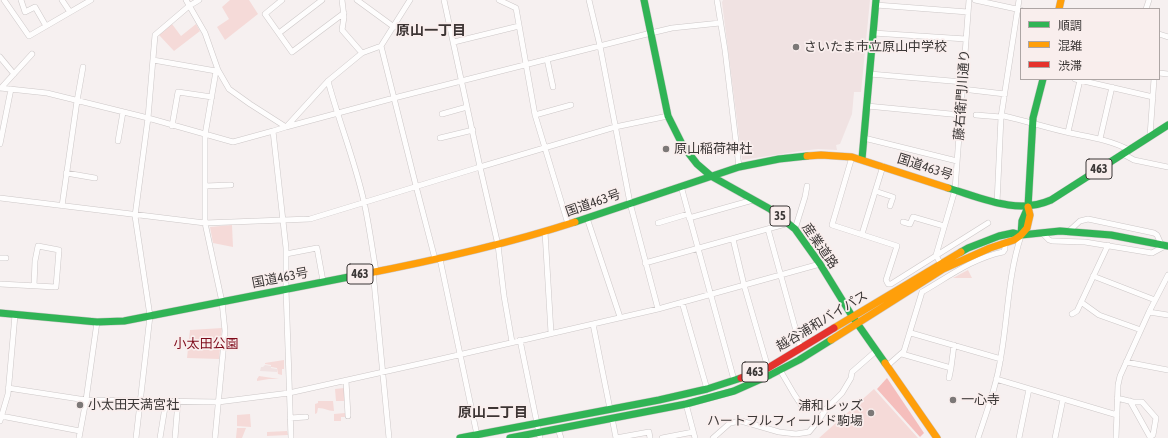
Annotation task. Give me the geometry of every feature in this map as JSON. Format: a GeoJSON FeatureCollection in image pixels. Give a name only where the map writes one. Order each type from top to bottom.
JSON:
{"type":"FeatureCollection","features":[{"type":"Feature","properties":{"kind":"main road","name":"産業道路"},"geometry":{"type":"LineString","coordinates":[[644,0],[668,116],[683,146],[697,164],[711,176],[770,209],[795,229],[820,264],[857,324],[937,438]]}},
{"type":"Feature","properties":{"kind":"main road"},"geometry":{"type":"LineString","coordinates":[[862,159],[876,2]]}},
{"type":"Feature","properties":{"kind":"main road"},"geometry":{"type":"LineString","coordinates":[[1021,235],[1027,228],[1030,215],[1028,207],[1032,123],[1043,80]]}},
{"type":"Feature","properties":{"kind":"main road","name":"国道463号"},"geometry":{"type":"LineString","coordinates":[[0,313],[97,322],[124,321],[222,302],[438,259],[498,245],[545,232],[739,167],[802,156],[821,155],[862,159],[997,203],[1010,206],[1028,207],[1044,204],[1051,200],[1168,125]]}},
{"type":"Feature","properties":{"kind":"main road","name":"越谷浦和バイパス"},"geometry":{"type":"LineString","coordinates":[[510,438],[539,435],[558,429],[686,404],[734,391],[799,360],[857,324],[968,248],[988,240],[1013,233],[1021,235],[1069,231],[1111,235],[1165,246]]}},
{"type":"Feature","properties":{"kind":"main road","name":"越谷浦和バイパス"},"geometry":{"type":"LineString","coordinates":[[460,438],[707,390],[768,368],[801,349],[852,316],[940,267],[1014,240],[1021,235]]}},
{"type":"Feature","properties":{"kind":"street"},"geometry":{"type":"LineString","coordinates":[[4,0],[28,36],[91,0]]}},
{"type":"Feature","properties":{"kind":"street"},"geometry":{"type":"LineString","coordinates":[[21,0],[26,12],[35,7],[46,26]]}},
{"type":"Feature","properties":{"kind":"street"},"geometry":{"type":"LineString","coordinates":[[62,0],[70,12]]}},
{"type":"Feature","properties":{"kind":"street"},"geometry":{"type":"LineString","coordinates":[[186,0],[205,33],[217,71],[229,89],[286,127]]}},
{"type":"Feature","properties":{"kind":"street"},"geometry":{"type":"LineString","coordinates":[[136,438],[150,316],[135,216],[148,118],[155,35],[189,6],[199,0]]}},
{"type":"Feature","properties":{"kind":"street"},"geometry":{"type":"LineString","coordinates":[[282,0],[265,14],[292,52],[344,14]]}},
{"type":"Feature","properties":{"kind":"street"},"geometry":{"type":"LineString","coordinates":[[279,33],[322,0]]}},
{"type":"Feature","properties":{"kind":"street"},"geometry":{"type":"LineString","coordinates":[[341,0],[344,14],[342,30],[362,54]]}},
{"type":"Feature","properties":{"kind":"street"},"geometry":{"type":"LineString","coordinates":[[357,0],[394,27]]}},
{"type":"Feature","properties":{"kind":"street"},"geometry":{"type":"LineString","coordinates":[[286,127],[328,81],[362,54],[381,46],[410,0]]}},
{"type":"Feature","properties":{"kind":"street"},"geometry":{"type":"LineString","coordinates":[[444,0],[498,245],[504,296],[512,342]]}},
{"type":"Feature","properties":{"kind":"street"},"geometry":{"type":"LineString","coordinates":[[499,0],[516,8],[536,114],[568,224]]}},
{"type":"Feature","properties":{"kind":"street"},"geometry":{"type":"LineString","coordinates":[[589,0],[600,46],[630,203],[658,309]]}},
{"type":"Feature","properties":{"kind":"street"},"geometry":{"type":"LineString","coordinates":[[717,0],[725,50],[739,167]]}},
{"type":"Feature","properties":{"kind":"street","name":"藤右衛門川通り"},"geometry":{"type":"LineString","coordinates":[[936,255],[955,190],[969,0]]}},
{"type":"Feature","properties":{"kind":"street"},"geometry":{"type":"LineString","coordinates":[[976,0],[1019,10]]}},
{"type":"Feature","properties":{"kind":"street"},"geometry":{"type":"LineString","coordinates":[[997,203],[1001,117],[1019,10],[1019,0]]}},
{"type":"Feature","properties":{"kind":"street"},"geometry":{"type":"LineString","coordinates":[[876,2],[968,12]]}},
{"type":"Feature","properties":{"kind":"street"},"geometry":{"type":"LineString","coordinates":[[0,88],[47,93],[148,118],[172,126],[234,142],[394,98],[651,33],[672,28],[720,22]]}},
{"type":"Feature","properties":{"kind":"street"},"geometry":{"type":"LineString","coordinates":[[454,42],[519,26]]}},
{"type":"Feature","properties":{"kind":"street"},"geometry":{"type":"LineString","coordinates":[[873,33],[966,39]]}},
{"type":"Feature","properties":{"kind":"street"},"geometry":{"type":"LineString","coordinates":[[381,46],[416,186],[438,259],[460,355],[476,435]]}},
{"type":"Feature","properties":{"kind":"street"},"geometry":{"type":"LineString","coordinates":[[0,88],[32,54]]}},
{"type":"Feature","properties":{"kind":"street"},"geometry":{"type":"LineString","coordinates":[[0,57],[14,74]]}},
{"type":"Feature","properties":{"kind":"street"},"geometry":{"type":"LineString","coordinates":[[547,59],[553,87]]}},
{"type":"Feature","properties":{"kind":"street"},"geometry":{"type":"LineString","coordinates":[[153,60],[217,71]]}},
{"type":"Feature","properties":{"kind":"street"},"geometry":{"type":"LineString","coordinates":[[62,206],[83,67]]}},
{"type":"Feature","properties":{"kind":"street"},"geometry":{"type":"LineString","coordinates":[[215,438],[225,331],[222,302],[205,224],[205,135],[217,71]]}},
{"type":"Feature","properties":{"kind":"street"},"geometry":{"type":"LineString","coordinates":[[870,74],[963,82]]}},
{"type":"Feature","properties":{"kind":"street"},"geometry":{"type":"LineString","coordinates":[[1068,132],[1078,80],[1153,96]]}},
{"type":"Feature","properties":{"kind":"street"},"geometry":{"type":"LineString","coordinates":[[1150,136],[1154,80]]}},
{"type":"Feature","properties":{"kind":"street"},"geometry":{"type":"LineString","coordinates":[[328,81],[364,201],[375,271],[389,438]]}},
{"type":"Feature","properties":{"kind":"street"},"geometry":{"type":"LineString","coordinates":[[1100,139],[1112,87]]}},
{"type":"Feature","properties":{"kind":"street"},"geometry":{"type":"LineString","coordinates":[[0,144],[11,89]]}},
{"type":"Feature","properties":{"kind":"street"},"geometry":{"type":"LineString","coordinates":[[962,90],[1005,94]]}},
{"type":"Feature","properties":{"kind":"street"},"geometry":{"type":"LineString","coordinates":[[172,126],[178,92],[212,97]]}},
{"type":"Feature","properties":{"kind":"street"},"geometry":{"type":"LineString","coordinates":[[536,114],[571,105]]}},
{"type":"Feature","properties":{"kind":"street"},"geometry":{"type":"LineString","coordinates":[[867,106],[961,115]]}},
{"type":"Feature","properties":{"kind":"street"},"geometry":{"type":"LineString","coordinates":[[442,114],[467,107]]}},
{"type":"Feature","properties":{"kind":"street"},"geometry":{"type":"LineString","coordinates":[[118,141],[123,112]]}},
{"type":"Feature","properties":{"kind":"street"},"geometry":{"type":"LineString","coordinates":[[976,115],[1004,116],[1100,139],[1123,146],[1126,152],[1134,160],[1168,167]]}},
{"type":"Feature","properties":{"kind":"street"},"geometry":{"type":"LineString","coordinates":[[0,198],[205,224],[310,218],[615,127],[668,116]]}},
{"type":"Feature","properties":{"kind":"street"},"geometry":{"type":"LineString","coordinates":[[440,138],[473,130]]}},
{"type":"Feature","properties":{"kind":"street"},"geometry":{"type":"LineString","coordinates":[[273,131],[286,254],[291,438]]}},
{"type":"Feature","properties":{"kind":"street"},"geometry":{"type":"LineString","coordinates":[[864,138],[957,161]]}},
{"type":"Feature","properties":{"kind":"street"},"geometry":{"type":"LineString","coordinates":[[852,157],[832,225],[897,246],[886,280],[888,284],[891,284],[988,223]]}},
{"type":"Feature","properties":{"kind":"street"},"geometry":{"type":"LineString","coordinates":[[862,234],[883,166]]}},
{"type":"Feature","properties":{"kind":"street"},"geometry":{"type":"LineString","coordinates":[[66,173],[95,178]]}},
{"type":"Feature","properties":{"kind":"street"},"geometry":{"type":"LineString","coordinates":[[205,186],[231,185]]}},
{"type":"Feature","properties":{"kind":"street"},"geometry":{"type":"LineString","coordinates":[[681,186],[734,380]]}},
{"type":"Feature","properties":{"kind":"street"},"geometry":{"type":"LineString","coordinates":[[795,229],[807,186]]}},
{"type":"Feature","properties":{"kind":"street"},"geometry":{"type":"LineString","coordinates":[[875,191],[893,197],[890,206]]}},
{"type":"Feature","properties":{"kind":"street"},"geometry":{"type":"LineString","coordinates":[[658,223],[753,200]]}},
{"type":"Feature","properties":{"kind":"street"},"geometry":{"type":"LineString","coordinates":[[903,222],[910,224],[913,217],[944,226]]}},
{"type":"Feature","properties":{"kind":"street"},"geometry":{"type":"LineString","coordinates":[[588,218],[620,317]]}},
{"type":"Feature","properties":{"kind":"street"},"geometry":{"type":"LineString","coordinates":[[1042,233],[1052,241],[1085,242],[1152,253],[1165,246],[1159,241],[1158,235],[1154,233],[1088,219],[1080,221],[1069,231]]}},
{"type":"Feature","properties":{"kind":"street"},"geometry":{"type":"LineString","coordinates":[[645,263],[789,223]]}},
{"type":"Feature","properties":{"kind":"street"},"geometry":{"type":"LineString","coordinates":[[768,229],[801,349]]}},
{"type":"Feature","properties":{"kind":"street"},"geometry":{"type":"LineString","coordinates":[[545,232],[551,333]]}},
{"type":"Feature","properties":{"kind":"street"},"geometry":{"type":"LineString","coordinates":[[978,438],[1001,359],[1011,281],[1016,251],[1021,235]]}},
{"type":"Feature","properties":{"kind":"street"},"geometry":{"type":"LineString","coordinates":[[733,239],[744,285],[768,368]]}},
{"type":"Feature","properties":{"kind":"street"},"geometry":{"type":"LineString","coordinates":[[887,366],[902,354],[911,333],[922,292],[969,264],[1004,251],[1005,243]]}},
{"type":"Feature","properties":{"kind":"street"},"geometry":{"type":"LineString","coordinates":[[1072,314],[1077,310],[1108,245]]}},
{"type":"Feature","properties":{"kind":"street"},"geometry":{"type":"LineString","coordinates":[[0,284],[34,286],[56,287],[59,250],[38,246],[35,261],[34,286]]}},
{"type":"Feature","properties":{"kind":"street"},"geometry":{"type":"LineString","coordinates":[[286,254],[317,248],[323,281]]}},
{"type":"Feature","properties":{"kind":"street"},"geometry":{"type":"LineString","coordinates":[[936,255],[944,279]]}},
{"type":"Feature","properties":{"kind":"street"},"geometry":{"type":"LineString","coordinates":[[0,258],[6,258]]}},
{"type":"Feature","properties":{"kind":"street"},"geometry":{"type":"LineString","coordinates":[[8,388],[86,400],[140,401],[218,402],[289,393],[658,309],[820,264]]}},
{"type":"Feature","properties":{"kind":"street"},"geometry":{"type":"LineString","coordinates":[[1116,438],[1119,380],[1140,330],[1168,275]]}},
{"type":"Feature","properties":{"kind":"street"},"geometry":{"type":"LineString","coordinates":[[1094,276],[1155,300]]}},
{"type":"Feature","properties":{"kind":"street"},"geometry":{"type":"LineString","coordinates":[[682,302],[707,390]]}},
{"type":"Feature","properties":{"kind":"street"},"geometry":{"type":"LineString","coordinates":[[1081,302],[1099,315],[1140,330]]}},
{"type":"Feature","properties":{"kind":"street"},"geometry":{"type":"LineString","coordinates":[[1149,312],[1168,315]]}},
{"type":"Feature","properties":{"kind":"street"},"geometry":{"type":"LineString","coordinates":[[15,315],[8,394],[1,418],[80,431]]}},
{"type":"Feature","properties":{"kind":"street"},"geometry":{"type":"LineString","coordinates":[[79,438],[97,322]]}},
{"type":"Feature","properties":{"kind":"street"},"geometry":{"type":"LineString","coordinates":[[593,324],[610,409]]}},
{"type":"Feature","properties":{"kind":"street"},"geometry":{"type":"LineString","coordinates":[[911,333],[1001,359]]}},
{"type":"Feature","properties":{"kind":"street"},"geometry":{"type":"LineString","coordinates":[[520,340],[539,435]]}},
{"type":"Feature","properties":{"kind":"street"},"geometry":{"type":"LineString","coordinates":[[949,378],[954,345]]}},
{"type":"Feature","properties":{"kind":"street"},"geometry":{"type":"LineString","coordinates":[[713,438],[730,423],[741,421],[779,432],[796,434],[808,432],[826,409],[842,394],[851,378],[852,372],[876,351]]}},
{"type":"Feature","properties":{"kind":"street"},"geometry":{"type":"LineString","coordinates":[[902,354],[951,368]]}},
{"type":"Feature","properties":{"kind":"street"},"geometry":{"type":"LineString","coordinates":[[1126,362],[1168,370]]}},
{"type":"Feature","properties":{"kind":"street"},"geometry":{"type":"LineString","coordinates":[[780,370],[802,406]]}},
{"type":"Feature","properties":{"kind":"street"},"geometry":{"type":"LineString","coordinates":[[996,379],[1117,415]]}},
{"type":"Feature","properties":{"kind":"street"},"geometry":{"type":"LineString","coordinates":[[346,381],[348,416]]}},
{"type":"Feature","properties":{"kind":"street"},"geometry":{"type":"LineString","coordinates":[[1019,438],[1030,389]]}},
{"type":"Feature","properties":{"kind":"street"},"geometry":{"type":"LineString","coordinates":[[1117,398],[1142,402],[1156,418],[1152,435],[1150,437],[1130,401]]}},
{"type":"Feature","properties":{"kind":"street"},"geometry":{"type":"LineString","coordinates":[[1056,438],[1063,399]]}},
{"type":"Feature","properties":{"kind":"street"},"geometry":{"type":"LineString","coordinates":[[160,438],[166,401]]}},
{"type":"Feature","properties":{"kind":"street"},"geometry":{"type":"LineString","coordinates":[[175,438],[178,401]]}},
{"type":"Feature","properties":{"kind":"street"},"geometry":{"type":"LineString","coordinates":[[686,404],[694,438]]}},
{"type":"Feature","properties":{"kind":"street"},"geometry":{"type":"LineString","coordinates":[[290,418],[306,417]]}},
{"type":"Feature","properties":{"kind":"street"},"geometry":{"type":"LineString","coordinates":[[612,418],[616,438],[649,432],[650,438]]}},
{"type":"Feature","properties":{"kind":"street"},"geometry":{"type":"LineString","coordinates":[[558,429],[560,438]]}},
{"type":"Feature","properties":{"kind":"street"},"geometry":{"type":"LineString","coordinates":[[662,438],[693,432]]}},
{"type":"Feature","properties":{"kind":"shaded area","name":"さいたま市立原山中学校"},"geometry":{"type":"Polygon","coordinates":[[[723,0],[870,0],[861,92],[854,92],[852,114],[840,144],[836,145],[837,150],[818,149],[742,160],[722,2],[723,0]]]}},
{"type":"Feature","properties":{"kind":"shaded area"},"geometry":{"type":"Polygon","coordinates":[[[265,365],[277,369],[277,372],[260,371],[261,367],[265,365]]]}},
{"type":"Feature","properties":{"kind":"shaded area"},"geometry":{"type":"Polygon","coordinates":[[[887,378],[924,433],[920,437],[877,389],[887,378]]]}},
{"type":"Feature","properties":{"kind":"green space"},"geometry":{"type":"Polygon","coordinates":[[[230,0],[249,0],[258,14],[225,40],[217,27],[229,19],[222,7],[230,0]]]}},
{"type":"Feature","properties":{"kind":"green space"},"geometry":{"type":"Polygon","coordinates":[[[172,24],[181,36],[196,24],[200,31],[174,51],[159,35],[172,24]]]}},
{"type":"Feature","properties":{"kind":"green space"},"geometry":{"type":"Polygon","coordinates":[[[232,225],[233,247],[213,243],[210,227],[232,225]]]}},
{"type":"Feature","properties":{"kind":"green space"},"geometry":{"type":"Polygon","coordinates":[[[968,270],[972,278],[953,278],[968,270]]]}},
{"type":"Feature","properties":{"kind":"green space","name":"小太田公園"},"geometry":{"type":"Polygon","coordinates":[[[222,328],[219,359],[187,358],[190,330],[222,328]]]}},
{"type":"Feature","properties":{"kind":"green space"},"geometry":{"type":"Polygon","coordinates":[[[284,360],[282,375],[278,374],[277,368],[265,364],[265,363],[284,360]]]}},
{"type":"Feature","properties":{"kind":"green space"},"geometry":{"type":"Polygon","coordinates":[[[259,376],[279,379],[257,381],[259,376]]]}},
{"type":"Feature","properties":{"kind":"green space"},"geometry":{"type":"Polygon","coordinates":[[[344,388],[346,401],[336,401],[335,389],[344,388]]]}},
{"type":"Feature","properties":{"kind":"green space","name":"浦和レッズ ハートフルフィールド駒場"},"geometry":{"type":"Polygon","coordinates":[[[874,389],[918,438],[819,438],[874,389]]]}},
{"type":"Feature","properties":{"kind":"green space"},"geometry":{"type":"Polygon","coordinates":[[[318,401],[333,401],[334,411],[318,408],[317,413],[315,414],[315,404],[318,403],[318,401]]]}},
{"type":"Feature","properties":{"kind":"green space"},"geometry":{"type":"Polygon","coordinates":[[[345,413],[346,417],[341,417],[341,421],[334,421],[334,414],[345,413]]]}},
{"type":"Feature","properties":{"kind":"green space"},"geometry":{"type":"Polygon","coordinates":[[[250,414],[251,427],[237,426],[237,415],[250,414]]]}},
{"type":"Feature","properties":{"kind":"green space"},"geometry":{"type":"Polygon","coordinates":[[[237,428],[246,428],[242,438],[236,438],[237,428]]]}},
{"type":"Feature","properties":{"kind":"green space"},"geometry":{"type":"Polygon","coordinates":[[[287,431],[288,435],[267,436],[267,432],[287,431]]]}},
{"type":"Feature","properties":{"kind":"traffic: fast"},"geometry":{"type":"LineString","coordinates":[[644,0],[668,116],[683,146],[697,164],[711,176],[770,209],[795,229],[820,264],[852,316],[885,363]]}},
{"type":"Feature","properties":{"kind":"traffic: fast"},"geometry":{"type":"LineString","coordinates":[[862,159],[876,0]]}},
{"type":"Feature","properties":{"kind":"traffic: fast"},"geometry":{"type":"LineString","coordinates":[[1028,207],[1033,118],[1043,80]]}},
{"type":"Feature","properties":{"kind":"traffic: fast"},"geometry":{"type":"LineString","coordinates":[[948,188],[1000,203],[1025,206],[1038,204],[1051,200],[1168,125]]}},
{"type":"Feature","properties":{"kind":"traffic: fast"},"geometry":{"type":"LineString","coordinates":[[575,222],[739,167],[779,159],[807,156]]}},
{"type":"Feature","properties":{"kind":"traffic: fast"},"geometry":{"type":"LineString","coordinates":[[1021,235],[1022,221],[1028,207]]}},
{"type":"Feature","properties":{"kind":"traffic: fast"},"geometry":{"type":"LineString","coordinates":[[961,252],[999,236],[1013,233],[1021,235],[1060,231],[1111,235],[1168,246]]}},
{"type":"Feature","properties":{"kind":"traffic: fast"},"geometry":{"type":"LineString","coordinates":[[0,313],[97,322],[124,321],[359,275]]}},
{"type":"Feature","properties":{"kind":"traffic: fast"},"geometry":{"type":"LineString","coordinates":[[510,438],[686,404],[734,391],[799,360],[831,340]]}},
{"type":"Feature","properties":{"kind":"traffic: fast"},"geometry":{"type":"LineString","coordinates":[[460,438],[659,400],[707,389],[741,378]]}},
{"type":"Feature","properties":{"kind":"traffic: slow"},"geometry":{"type":"LineString","coordinates":[[1059,8],[1061,0]]}},
{"type":"Feature","properties":{"kind":"traffic: slow"},"geometry":{"type":"LineString","coordinates":[[807,156],[821,155],[852,157],[948,188]]}},
{"type":"Feature","properties":{"kind":"traffic: slow"},"geometry":{"type":"LineString","coordinates":[[831,340],[943,269],[990,248],[1014,240],[1027,228],[1030,215],[1028,207]]}},
{"type":"Feature","properties":{"kind":"traffic: slow"},"geometry":{"type":"LineString","coordinates":[[359,275],[468,252],[575,222]]}},
{"type":"Feature","properties":{"kind":"traffic: slow"},"geometry":{"type":"LineString","coordinates":[[834,328],[961,252]]}},
{"type":"Feature","properties":{"kind":"traffic: slow"},"geometry":{"type":"LineString","coordinates":[[885,363],[937,438]]}},
{"type":"Feature","properties":{"kind":"traffic: jam"},"geometry":{"type":"LineString","coordinates":[[741,378],[768,368],[834,328]]}},
{"type":"Feature","properties":{"kind":"place","name":"さいたま市立原山中学校"},"geometry":{"type":"Point","coordinates":[796,47]}},
{"type":"Feature","properties":{"kind":"place","name":"原山稲荷神社"},"geometry":{"type":"Point","coordinates":[666,149]}},
{"type":"Feature","properties":{"kind":"place","name":"一心寺"},"geometry":{"type":"Point","coordinates":[953,400]}},
{"type":"Feature","properties":{"kind":"place","name":"小太田天満宮社"},"geometry":{"type":"Point","coordinates":[80,405]}},
{"type":"Feature","properties":{"kind":"place","name":"浦和レッズ ハートフルフィールド駒場"},"geometry":{"type":"Point","coordinates":[871,413]}},
{"type":"Feature","properties":{"kind":"district","name":"原山一丁目"},"geometry":{"type":"Point","coordinates":[431,31]}},
{"type":"Feature","properties":{"kind":"district","name":"原山二丁目"},"geometry":{"type":"Point","coordinates":[493,413]}}]}
